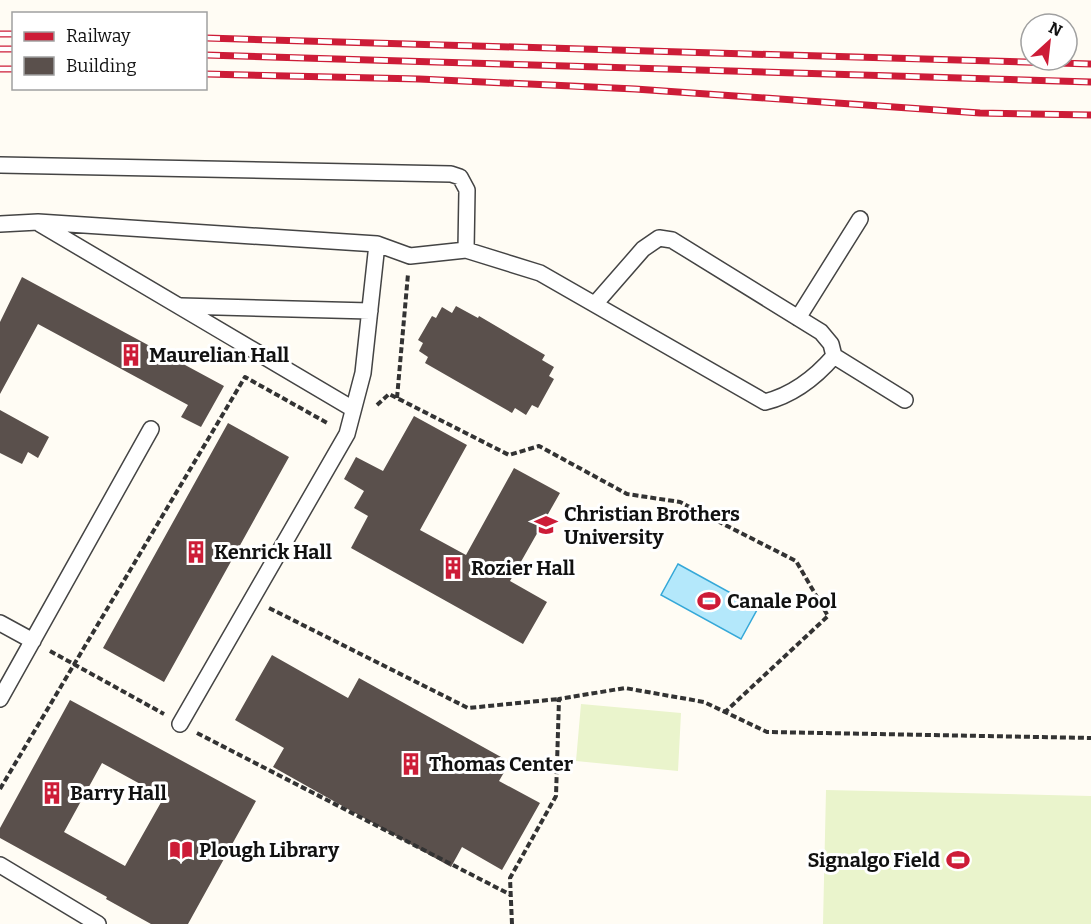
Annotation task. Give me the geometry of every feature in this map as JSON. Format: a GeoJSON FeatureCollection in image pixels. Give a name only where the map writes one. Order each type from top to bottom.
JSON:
{"type":"FeatureCollection","features":[{"type":"Feature","properties":{"kind":"lane"},"geometry":{"type":"LineString","coordinates":[[0,165],[452,174],[460,177],[467,190],[466,250]]}},
{"type":"Feature","properties":{"kind":"lane"},"geometry":{"type":"LineString","coordinates":[[798,318],[860,219]]}},
{"type":"Feature","properties":{"kind":"lane"},"geometry":{"type":"LineString","coordinates":[[0,224],[38,222],[377,244],[410,256],[466,250],[540,273],[765,402],[784,397],[820,373],[834,356]]}},
{"type":"Feature","properties":{"kind":"lane"},"geometry":{"type":"LineString","coordinates":[[38,222],[353,409]]}},
{"type":"Feature","properties":{"kind":"lane"},"geometry":{"type":"LineString","coordinates":[[595,304],[643,249],[659,238],[672,240],[821,332],[831,344],[834,356],[905,400]]}},
{"type":"Feature","properties":{"kind":"lane"},"geometry":{"type":"LineString","coordinates":[[180,724],[347,434],[363,373],[377,244]]}},
{"type":"Feature","properties":{"kind":"lane"},"geometry":{"type":"LineString","coordinates":[[179,306],[370,311]]}},
{"type":"Feature","properties":{"kind":"lane"},"geometry":{"type":"LineString","coordinates":[[0,699],[151,429]]}},
{"type":"Feature","properties":{"kind":"lane"},"geometry":{"type":"LineString","coordinates":[[0,623],[33,641]]}},
{"type":"Feature","properties":{"kind":"lane"},"geometry":{"type":"LineString","coordinates":[[0,865],[96,924]]}},
{"type":"Feature","properties":{"kind":"path"},"geometry":{"type":"LineString","coordinates":[[397,398],[410,256]]}},
{"type":"Feature","properties":{"kind":"path"},"geometry":{"type":"LineString","coordinates":[[0,789],[245,377],[347,434]]}},
{"type":"Feature","properties":{"kind":"path"},"geometry":{"type":"LineString","coordinates":[[372,410],[389,394],[509,455],[539,446],[627,494],[680,502],[796,561],[828,616],[725,712]]}},
{"type":"Feature","properties":{"kind":"path"},"geometry":{"type":"LineString","coordinates":[[260,603],[468,708],[559,699],[625,688],[704,702],[767,732],[1091,738]]}},
{"type":"Feature","properties":{"kind":"path"},"geometry":{"type":"LineString","coordinates":[[33,641],[180,724],[511,896]]}},
{"type":"Feature","properties":{"kind":"path"},"geometry":{"type":"LineString","coordinates":[[512,924],[510,878],[556,796],[559,699]]}},
{"type":"Feature","properties":{"kind":"green space"},"geometry":{"type":"Polygon","coordinates":[[[581,704],[681,713],[678,771],[576,761],[581,704]]]}},
{"type":"Feature","properties":{"kind":"green space","name":"Signalgo Field"},"geometry":{"type":"Polygon","coordinates":[[[826,790],[1091,796],[1091,924],[823,924],[826,790]]]}},
{"type":"Feature","properties":{"kind":"water","name":"Canale Pool"},"geometry":{"type":"Polygon","coordinates":[[[678,564],[758,608],[741,639],[661,595],[678,564]]]}},
{"type":"Feature","properties":{"kind":"building","name":"Maurelian Hall"},"geometry":{"type":"Polygon","coordinates":[[[22,277],[224,386],[201,427],[181,417],[188,405],[38,324],[0,394],[0,322],[22,277]]]}},
{"type":"Feature","properties":{"kind":"building"},"geometry":{"type":"Polygon","coordinates":[[[456,306],[478,318],[479,316],[545,355],[542,360],[554,367],[549,376],[554,379],[538,408],[532,405],[526,415],[515,408],[512,413],[425,363],[428,357],[419,351],[423,343],[418,340],[432,316],[436,318],[442,307],[452,313],[456,306]]]}},
{"type":"Feature","properties":{"kind":"building"},"geometry":{"type":"Polygon","coordinates":[[[0,410],[49,437],[38,458],[28,452],[22,464],[0,453],[0,410]]]}},
{"type":"Feature","properties":{"kind":"building","name":"Rozier Hall"},"geometry":{"type":"Polygon","coordinates":[[[414,416],[467,445],[420,530],[466,555],[514,468],[560,493],[510,581],[547,602],[523,644],[351,548],[368,516],[354,508],[364,491],[344,479],[356,457],[383,471],[414,416]]]}},
{"type":"Feature","properties":{"kind":"building","name":"Kenrick Hall"},"geometry":{"type":"Polygon","coordinates":[[[228,423],[289,457],[164,682],[103,648],[228,423]]]}},
{"type":"Feature","properties":{"kind":"building","name":"Thomas Center"},"geometry":{"type":"Polygon","coordinates":[[[272,655],[348,698],[359,678],[510,762],[499,781],[540,803],[502,870],[462,847],[451,867],[273,767],[284,748],[235,720],[272,655]]]}},
{"type":"Feature","properties":{"kind":"building"},"geometry":{"type":"Polygon","coordinates":[[[70,700],[256,801],[188,924],[151,924],[0,838],[0,828],[70,700]],[[102,763],[64,832],[125,866],[164,797],[102,763]]]}},
{"type":"Feature","properties":{"kind":"railway"},"geometry":{"type":"LineString","coordinates":[[0,34],[12,34]]}},
{"type":"Feature","properties":{"kind":"railway"},"geometry":{"type":"LineString","coordinates":[[207,38],[1091,64]]}},
{"type":"Feature","properties":{"kind":"railway"},"geometry":{"type":"LineString","coordinates":[[0,49],[12,49]]}},
{"type":"Feature","properties":{"kind":"railway"},"geometry":{"type":"LineString","coordinates":[[207,55],[1091,82]]}},
{"type":"Feature","properties":{"kind":"railway"},"geometry":{"type":"LineString","coordinates":[[0,69],[12,69]]}},
{"type":"Feature","properties":{"kind":"railway"},"geometry":{"type":"LineString","coordinates":[[207,74],[419,79],[635,89],[980,113],[1091,115]]}},
{"type":"Feature","properties":{"kind":"place","name":"Maurelian Hall"},"geometry":{"type":"Point","coordinates":[131,355]}},
{"type":"Feature","properties":{"kind":"place","name":"Christian Brothers University"},"geometry":{"type":"Point","coordinates":[546,525]}},
{"type":"Feature","properties":{"kind":"place","name":"Kenrick Hall"},"geometry":{"type":"Point","coordinates":[196,552]}},
{"type":"Feature","properties":{"kind":"place","name":"Rozier Hall"},"geometry":{"type":"Point","coordinates":[453,568]}},
{"type":"Feature","properties":{"kind":"place","name":"Canale Pool"},"geometry":{"type":"Point","coordinates":[709,601]}},
{"type":"Feature","properties":{"kind":"place","name":"Thomas Center"},"geometry":{"type":"Point","coordinates":[411,764]}},
{"type":"Feature","properties":{"kind":"place","name":"Barry Hall"},"geometry":{"type":"Point","coordinates":[52,793]}},
{"type":"Feature","properties":{"kind":"place","name":"Plough Library"},"geometry":{"type":"Point","coordinates":[181,850]}},
{"type":"Feature","properties":{"kind":"place","name":"Signalgo Field"},"geometry":{"type":"Point","coordinates":[958,860]}}]}
